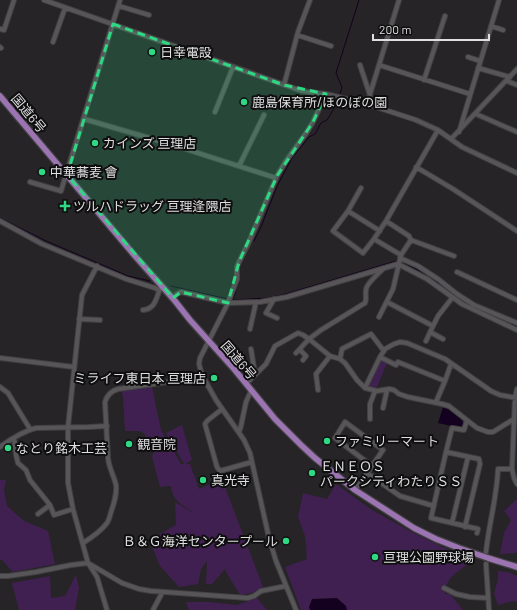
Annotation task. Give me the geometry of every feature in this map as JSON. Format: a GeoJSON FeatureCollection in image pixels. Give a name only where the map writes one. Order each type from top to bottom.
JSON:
{"type":"FeatureCollection","features":[{"type":"Feature","properties":{"kind":"highway","name":"国道6号"},"geometry":{"type":"LineString","coordinates":[[0,96],[160,288],[173,298],[251,390],[301,445],[355,490],[414,528],[436,539],[474,554],[517,567]]}},
{"type":"Feature","properties":{"kind":"street"},"geometry":{"type":"LineString","coordinates":[[0,28],[4,30],[14,0]]}},
{"type":"Feature","properties":{"kind":"street"},"geometry":{"type":"LineString","coordinates":[[44,0],[302,91],[326,94],[367,104],[416,120],[438,130],[467,150],[517,173]]}},
{"type":"Feature","properties":{"kind":"street"},"geometry":{"type":"LineString","coordinates":[[30,182],[61,191],[120,0]]}},
{"type":"Feature","properties":{"kind":"street"},"geometry":{"type":"LineString","coordinates":[[284,85],[297,35],[310,0]]}},
{"type":"Feature","properties":{"kind":"street"},"geometry":{"type":"LineString","coordinates":[[367,104],[399,0]]}},
{"type":"Feature","properties":{"kind":"street"},"geometry":{"type":"LineString","coordinates":[[459,132],[499,0]]}},
{"type":"Feature","properties":{"kind":"street"},"geometry":{"type":"LineString","coordinates":[[119,6],[149,15]]}},
{"type":"Feature","properties":{"kind":"street"},"geometry":{"type":"LineString","coordinates":[[53,42],[65,8]]}},
{"type":"Feature","properties":{"kind":"street"},"geometry":{"type":"LineString","coordinates":[[424,80],[445,16]]}},
{"type":"Feature","properties":{"kind":"street"},"geometry":{"type":"LineString","coordinates":[[491,26],[503,30]]}},
{"type":"Feature","properties":{"kind":"street"},"geometry":{"type":"LineString","coordinates":[[297,35],[331,46]]}},
{"type":"Feature","properties":{"kind":"street"},"geometry":{"type":"LineString","coordinates":[[468,57],[480,61]]}},
{"type":"Feature","properties":{"kind":"street"},"geometry":{"type":"LineString","coordinates":[[360,65],[370,96]]}},
{"type":"Feature","properties":{"kind":"street"},"geometry":{"type":"LineString","coordinates":[[379,65],[470,94]]}},
{"type":"Feature","properties":{"kind":"street"},"geometry":{"type":"LineString","coordinates":[[214,112],[233,67]]}},
{"type":"Feature","properties":{"kind":"street"},"geometry":{"type":"LineString","coordinates":[[478,68],[508,79],[517,85]]}},
{"type":"Feature","properties":{"kind":"street"},"geometry":{"type":"LineString","coordinates":[[451,140],[517,69]]}},
{"type":"Feature","properties":{"kind":"street"},"geometry":{"type":"LineString","coordinates":[[296,610],[276,561],[269,538],[250,453],[239,432],[209,388],[199,364],[200,358],[228,303],[237,279],[237,267],[276,178],[313,122],[326,94]]}},
{"type":"Feature","properties":{"kind":"street"},"geometry":{"type":"LineString","coordinates":[[476,114],[517,132]]}},
{"type":"Feature","properties":{"kind":"street"},"geometry":{"type":"LineString","coordinates":[[239,166],[264,115]]}},
{"type":"Feature","properties":{"kind":"street"},"geometry":{"type":"LineString","coordinates":[[84,118],[276,178]]}},
{"type":"Feature","properties":{"kind":"street"},"geometry":{"type":"LineString","coordinates":[[361,188],[348,211],[333,231],[363,253],[380,231],[438,130]]}},
{"type":"Feature","properties":{"kind":"street"},"geometry":{"type":"LineString","coordinates":[[416,167],[517,231]]}},
{"type":"Feature","properties":{"kind":"street"},"geometry":{"type":"LineString","coordinates":[[348,211],[380,231]]}},
{"type":"Feature","properties":{"kind":"street"},"geometry":{"type":"LineString","coordinates":[[0,221],[42,244],[126,279],[155,288],[160,288],[153,306],[149,309],[143,310]]}},
{"type":"Feature","properties":{"kind":"street"},"geometry":{"type":"LineString","coordinates":[[386,221],[409,236],[410,240],[454,256]]}},
{"type":"Feature","properties":{"kind":"street"},"geometry":{"type":"LineString","coordinates":[[374,239],[438,279],[474,305],[517,323]]}},
{"type":"Feature","properties":{"kind":"street"},"geometry":{"type":"LineString","coordinates":[[379,317],[393,289],[398,264],[410,240]]}},
{"type":"Feature","properties":{"kind":"street"},"geometry":{"type":"LineString","coordinates":[[173,298],[176,294],[181,292],[228,303],[256,302],[287,297],[398,264],[427,279],[452,298],[480,314],[517,330]]}},
{"type":"Feature","properties":{"kind":"street"},"geometry":{"type":"LineString","coordinates":[[97,266],[82,295],[68,427],[68,483],[73,509],[88,563],[97,577],[107,610]]}},
{"type":"Feature","properties":{"kind":"street"},"geometry":{"type":"LineString","coordinates":[[303,360],[306,356],[298,352],[309,339],[365,303],[367,300],[367,286],[383,268]]}},
{"type":"Feature","properties":{"kind":"street"},"geometry":{"type":"LineString","coordinates":[[457,272],[517,300]]}},
{"type":"Feature","properties":{"kind":"street"},"geometry":{"type":"LineString","coordinates":[[426,341],[438,316],[452,298]]}},
{"type":"Feature","properties":{"kind":"street"},"geometry":{"type":"LineString","coordinates":[[274,299],[266,313],[277,318]]}},
{"type":"Feature","properties":{"kind":"street"},"geometry":{"type":"LineString","coordinates":[[250,329],[256,302]]}},
{"type":"Feature","properties":{"kind":"street"},"geometry":{"type":"LineString","coordinates":[[387,302],[433,326]]}},
{"type":"Feature","properties":{"kind":"street"},"geometry":{"type":"LineString","coordinates":[[79,319],[100,320]]}},
{"type":"Feature","properties":{"kind":"street"},"geometry":{"type":"LineString","coordinates":[[430,332],[443,339]]}},
{"type":"Feature","properties":{"kind":"street"},"geometry":{"type":"LineString","coordinates":[[246,384],[266,364],[275,346],[298,333],[309,339],[330,356],[340,359],[345,363],[357,380],[365,388],[375,390],[394,390],[403,396],[449,406],[477,428],[488,432],[494,432],[514,419]]}},
{"type":"Feature","properties":{"kind":"street"},"geometry":{"type":"LineString","coordinates":[[340,359],[342,349],[371,334],[384,351]]}},
{"type":"Feature","properties":{"kind":"street"},"geometry":{"type":"LineString","coordinates":[[365,388],[384,351],[400,342],[440,357],[491,391],[500,395],[516,397]]}},
{"type":"Feature","properties":{"kind":"street"},"geometry":{"type":"LineString","coordinates":[[251,349],[255,374]]}},
{"type":"Feature","properties":{"kind":"street"},"geometry":{"type":"LineString","coordinates":[[318,390],[316,374],[330,356]]}},
{"type":"Feature","properties":{"kind":"street"},"geometry":{"type":"LineString","coordinates":[[380,357],[396,365],[398,362],[445,381]]}},
{"type":"Feature","properties":{"kind":"street"},"geometry":{"type":"LineString","coordinates":[[0,358],[74,367]]}},
{"type":"Feature","properties":{"kind":"street"},"geometry":{"type":"LineString","coordinates":[[436,402],[451,364]]}},
{"type":"Feature","properties":{"kind":"street"},"geometry":{"type":"LineString","coordinates":[[83,543],[107,523],[117,493],[109,467],[108,458],[107,397],[113,390],[181,380],[202,374]]}},
{"type":"Feature","properties":{"kind":"street"},"geometry":{"type":"LineString","coordinates":[[0,387],[8,394],[30,429]]}},
{"type":"Feature","properties":{"kind":"street"},"geometry":{"type":"LineString","coordinates":[[517,389],[514,419],[516,430],[512,469],[517,484]]}},
{"type":"Feature","properties":{"kind":"street"},"geometry":{"type":"LineString","coordinates":[[239,432],[246,402],[251,390]]}},
{"type":"Feature","properties":{"kind":"street"},"geometry":{"type":"LineString","coordinates":[[370,419],[370,404],[375,390]]}},
{"type":"Feature","properties":{"kind":"street"},"geometry":{"type":"LineString","coordinates":[[383,408],[387,390]]}},
{"type":"Feature","properties":{"kind":"street"},"geometry":{"type":"LineString","coordinates":[[222,409],[204,424],[217,467],[220,471],[252,462]]}},
{"type":"Feature","properties":{"kind":"street"},"geometry":{"type":"LineString","coordinates":[[467,420],[464,430],[452,428],[431,518],[478,529],[477,533]]}},
{"type":"Feature","properties":{"kind":"street"},"geometry":{"type":"LineString","coordinates":[[355,490],[372,466],[383,450],[345,422],[335,438],[372,466]]}},
{"type":"Feature","properties":{"kind":"street"},"geometry":{"type":"LineString","coordinates":[[0,447],[30,429],[107,426]]}},
{"type":"Feature","properties":{"kind":"street"},"geometry":{"type":"LineString","coordinates":[[14,438],[18,463],[26,470],[30,480],[50,505],[54,515],[73,509]]}},
{"type":"Feature","properties":{"kind":"street"},"geometry":{"type":"LineString","coordinates":[[446,452],[479,460],[480,464],[466,527]]}},
{"type":"Feature","properties":{"kind":"street"},"geometry":{"type":"LineString","coordinates":[[452,523],[468,457]]}},
{"type":"Feature","properties":{"kind":"street"},"geometry":{"type":"LineString","coordinates":[[486,552],[488,531],[494,510],[498,469],[512,469]]}},
{"type":"Feature","properties":{"kind":"street"},"geometry":{"type":"LineString","coordinates":[[367,473],[400,496],[434,506]]}},
{"type":"Feature","properties":{"kind":"street"},"geometry":{"type":"LineString","coordinates":[[38,514],[50,505]]}},
{"type":"Feature","properties":{"kind":"street"},"geometry":{"type":"LineString","coordinates":[[0,576],[36,572],[88,563],[122,583],[139,589],[151,591],[248,598],[261,591],[286,586]]}},
{"type":"Feature","properties":{"kind":"street"},"geometry":{"type":"LineString","coordinates":[[486,564],[489,610]]}},
{"type":"Feature","properties":{"kind":"street"},"geometry":{"type":"LineString","coordinates":[[444,588],[456,594],[470,597],[488,598]]}},
{"type":"Feature","properties":{"kind":"street"},"geometry":{"type":"LineString","coordinates":[[153,610],[162,592]]}},
{"type":"Feature","properties":{"kind":"highlighted area"},"geometry":{"type":"Polygon","coordinates":[[[113,24],[284,85],[326,94],[313,122],[277,176],[239,262],[228,303],[181,292],[173,298],[67,175],[113,24]]]}},
{"type":"Feature","properties":{"kind":"shaded area"},"geometry":{"type":"Polygon","coordinates":[[[380,359],[387,363],[377,387],[374,388],[369,385],[380,359]]]}},
{"type":"Feature","properties":{"kind":"shaded area"},"geometry":{"type":"Polygon","coordinates":[[[152,387],[161,430],[181,464],[184,464],[166,433],[182,425],[192,460],[185,464],[190,464],[199,489],[222,479],[263,587],[252,593],[240,595],[225,569],[212,584],[206,584],[207,561],[201,569],[198,584],[179,587],[160,566],[149,540],[176,525],[175,502],[195,514],[176,500],[171,486],[160,487],[152,457],[154,451],[152,448],[147,446],[145,434],[140,431],[125,431],[122,390],[152,387]]]}},
{"type":"Feature","properties":{"kind":"shaded area"},"geometry":{"type":"Polygon","coordinates":[[[443,407],[447,408],[462,420],[463,426],[460,428],[438,423],[443,407]]]}},
{"type":"Feature","properties":{"kind":"shaded area"},"geometry":{"type":"Polygon","coordinates":[[[0,480],[6,480],[4,489],[7,506],[24,521],[48,531],[55,564],[13,572],[2,560],[0,560],[0,480]]]}},
{"type":"Feature","properties":{"kind":"shaded area"},"geometry":{"type":"Polygon","coordinates":[[[336,484],[372,510],[408,530],[440,546],[472,559],[452,576],[445,589],[445,594],[450,594],[463,610],[301,610],[285,567],[307,559],[305,536],[298,517],[303,493],[327,499],[336,484]]]}},
{"type":"Feature","properties":{"kind":"shaded area"},"geometry":{"type":"Polygon","coordinates":[[[517,499],[517,553],[500,554],[504,533],[511,520],[504,511],[517,499]]]}},
{"type":"Feature","properties":{"kind":"shaded area"},"geometry":{"type":"Polygon","coordinates":[[[498,571],[508,572],[517,576],[517,602],[513,601],[498,605],[494,594],[498,579],[498,571]]]}},
{"type":"Feature","properties":{"kind":"shaded area"},"geometry":{"type":"Polygon","coordinates":[[[76,575],[79,588],[75,610],[19,610],[12,583],[50,576],[51,598],[65,596],[76,575]]]}},
{"type":"Feature","properties":{"kind":"shaded area"},"geometry":{"type":"Polygon","coordinates":[[[257,598],[267,610],[189,610],[186,602],[209,602],[237,605],[257,598]]]}},
{"type":"Feature","properties":{"kind":"shaded area"},"geometry":{"type":"Polygon","coordinates":[[[337,598],[346,606],[347,610],[310,610],[309,607],[312,599],[337,598]]]}},
{"type":"Feature","properties":{"kind":"waterway"},"geometry":{"type":"LineString","coordinates":[[340,94],[342,87],[336,73],[359,0]]}},
{"type":"Feature","properties":{"kind":"waterway"},"geometry":{"type":"LineString","coordinates":[[254,241],[277,186],[292,158],[309,137],[315,134],[321,123],[327,120],[339,100]]}},
{"type":"Feature","properties":{"kind":"waterway"},"geometry":{"type":"LineString","coordinates":[[0,218],[46,241],[128,276],[150,281]]}},
{"type":"Feature","properties":{"kind":"waterway"},"geometry":{"type":"LineString","coordinates":[[231,300],[268,298],[282,295],[396,261]]}},
{"type":"Feature","properties":{"kind":"waterway"},"geometry":{"type":"LineString","coordinates":[[402,262],[424,273],[474,308]]}},
{"type":"Feature","properties":{"kind":"waterway"},"geometry":{"type":"LineString","coordinates":[[171,286],[228,299]]}},
{"type":"Feature","properties":{"kind":"waterway"},"geometry":{"type":"LineString","coordinates":[[233,299],[236,291]]}},
{"type":"Feature","properties":{"kind":"waterway"},"geometry":{"type":"LineString","coordinates":[[490,315],[517,326]]}},
{"type":"Feature","properties":{"kind":"place","name":"日幸電設"},"geometry":{"type":"Point","coordinates":[152,52]}},
{"type":"Feature","properties":{"kind":"place","name":"鹿島保育所/ほのぼの園"},"geometry":{"type":"Point","coordinates":[244,102]}},
{"type":"Feature","properties":{"kind":"place","name":"カインズ 亘理店"},"geometry":{"type":"Point","coordinates":[95,143]}},
{"type":"Feature","properties":{"kind":"place","name":"中華蕎麦 會"},"geometry":{"type":"Point","coordinates":[42,172]}},
{"type":"Feature","properties":{"kind":"place","name":"ツルハドラッグ 亘理逢隈店"},"geometry":{"type":"Point","coordinates":[65,206]}},
{"type":"Feature","properties":{"kind":"place","name":"ミライフ東日本 亘理店"},"geometry":{"type":"Point","coordinates":[214,378]}},
{"type":"Feature","properties":{"kind":"place","name":"ファミリーマート"},"geometry":{"type":"Point","coordinates":[327,441]}},
{"type":"Feature","properties":{"kind":"place","name":"観音院"},"geometry":{"type":"Point","coordinates":[129,444]}},
{"type":"Feature","properties":{"kind":"place","name":"なとり銘木工芸"},"geometry":{"type":"Point","coordinates":[8,448]}},
{"type":"Feature","properties":{"kind":"place","name":"ＥＮＥＯＳ パークシティわたりＳＳ"},"geometry":{"type":"Point","coordinates":[312,473]}},
{"type":"Feature","properties":{"kind":"place","name":"真光寺"},"geometry":{"type":"Point","coordinates":[203,480]}},
{"type":"Feature","properties":{"kind":"place","name":"Ｂ＆Ｇ海洋センタープール"},"geometry":{"type":"Point","coordinates":[286,541]}},
{"type":"Feature","properties":{"kind":"place","name":"亘理公園野球場"},"geometry":{"type":"Point","coordinates":[375,557]}}]}
